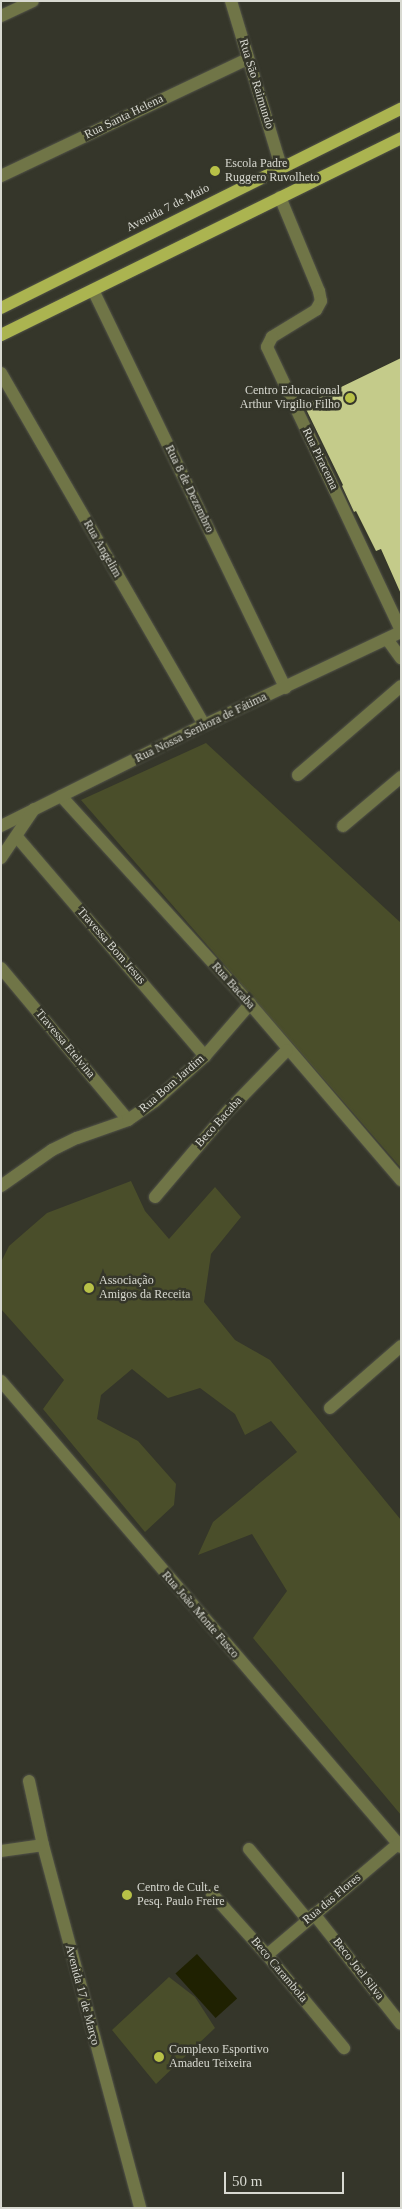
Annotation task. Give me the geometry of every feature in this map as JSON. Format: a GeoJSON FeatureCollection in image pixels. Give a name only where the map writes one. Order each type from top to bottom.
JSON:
{"type":"FeatureCollection","features":[{"type":"Feature","properties":{"kind":"main road","name":"Avenida 7 de Maio"},"geometry":{"type":"LineString","coordinates":[[1,308],[281,167],[401,109]]}},
{"type":"Feature","properties":{"kind":"main road"},"geometry":{"type":"LineString","coordinates":[[1,335],[401,138]]}},
{"type":"Feature","properties":{"kind":"street"},"geometry":{"type":"LineString","coordinates":[[1,16],[33,1]]}},
{"type":"Feature","properties":{"kind":"street","name":"Rua São Raimundo"},"geometry":{"type":"LineString","coordinates":[[231,1],[281,167]]}},
{"type":"Feature","properties":{"kind":"street","name":"Rua Santa Helena"},"geometry":{"type":"LineString","coordinates":[[1,176],[247,58]]}},
{"type":"Feature","properties":{"kind":"street","name":"Rua Piracema"},"geometry":{"type":"LineString","coordinates":[[280,197],[319,291],[321,301],[316,310],[272,337],[267,347],[401,631]]}},
{"type":"Feature","properties":{"kind":"street","name":"Rua 8 de Dezembro"},"geometry":{"type":"LineString","coordinates":[[93,290],[285,688]]}},
{"type":"Feature","properties":{"kind":"street","name":"Rua Angelim"},"geometry":{"type":"LineString","coordinates":[[1,373],[204,725]]}},
{"type":"Feature","properties":{"kind":"street","name":"Rua Nossa Senhora de Fátima"},"geometry":{"type":"LineString","coordinates":[[1,826],[204,725],[401,631]]}},
{"type":"Feature","properties":{"kind":"street"},"geometry":{"type":"LineString","coordinates":[[387,639],[401,658]]}},
{"type":"Feature","properties":{"kind":"street"},"geometry":{"type":"LineString","coordinates":[[298,775],[401,686]]}},
{"type":"Feature","properties":{"kind":"street"},"geometry":{"type":"LineString","coordinates":[[343,826],[401,777]]}},
{"type":"Feature","properties":{"kind":"street","name":"Rua Bacaba"},"geometry":{"type":"LineString","coordinates":[[61,796],[250,1004],[287,1050],[401,1180]]}},
{"type":"Feature","properties":{"kind":"street"},"geometry":{"type":"LineString","coordinates":[[1,858],[17,837],[34,809]]}},
{"type":"Feature","properties":{"kind":"street","name":"Travessa Bom Jesus"},"geometry":{"type":"LineString","coordinates":[[17,837],[205,1056]]}},
{"type":"Feature","properties":{"kind":"street","name":"Travessa Etelvina"},"geometry":{"type":"LineString","coordinates":[[1,968],[128,1120]]}},
{"type":"Feature","properties":{"kind":"street","name":"Rua Bom Jardim"},"geometry":{"type":"LineString","coordinates":[[1,1186],[52,1150],[77,1138],[128,1120],[155,1100],[205,1056],[250,1004]]}},
{"type":"Feature","properties":{"kind":"street","name":"Beco Bacaba"},"geometry":{"type":"LineString","coordinates":[[155,1197],[227,1112],[287,1050]]}},
{"type":"Feature","properties":{"kind":"street"},"geometry":{"type":"LineString","coordinates":[[330,1408],[401,1346]]}},
{"type":"Feature","properties":{"kind":"street","name":"Rua João Monte Fusco"},"geometry":{"type":"LineString","coordinates":[[1,1382],[399,1846]]}},
{"type":"Feature","properties":{"kind":"street","name":"Avenida 17 de Março"},"geometry":{"type":"LineString","coordinates":[[29,1781],[43,1845],[140,2208]]}},
{"type":"Feature","properties":{"kind":"street"},"geometry":{"type":"LineString","coordinates":[[1,1851],[43,1845]]}},
{"type":"Feature","properties":{"kind":"street","name":"Rua das Flores"},"geometry":{"type":"LineString","coordinates":[[267,1954],[311,1916],[399,1846]]}},
{"type":"Feature","properties":{"kind":"street","name":"Beco Joel Silva"},"geometry":{"type":"LineString","coordinates":[[249,1849],[311,1916],[401,2024]]}},
{"type":"Feature","properties":{"kind":"street","name":"Beco Carambola"},"geometry":{"type":"LineString","coordinates":[[212,1894],[267,1954],[344,2048]]}},
{"type":"Feature","properties":{"kind":"shaded area"},"geometry":{"type":"Polygon","coordinates":[[[206,743],[401,923],[401,1168],[81,800],[206,743]]]}},
{"type":"Feature","properties":{"kind":"shaded area"},"geometry":{"type":"Polygon","coordinates":[[[131,1181],[145,1211],[169,1239],[215,1187],[241,1217],[211,1254],[204,1302],[235,1340],[270,1360],[401,1520],[401,1815],[253,1638],[287,1591],[252,1534],[198,1555],[213,1522],[297,1452],[271,1421],[245,1435],[235,1414],[200,1388],[168,1398],[132,1369],[101,1395],[97,1419],[138,1441],[176,1484],[174,1505],[145,1532],[43,1409],[64,1380],[1,1309],[1,1262],[9,1246],[47,1213],[131,1181]]]}},
{"type":"Feature","properties":{"kind":"shaded area"},"geometry":{"type":"Polygon","coordinates":[[[197,1954],[237,1999],[216,2018],[175,1973],[197,1954]]]}},
{"type":"Feature","properties":{"kind":"shaded area","name":"Complexo Esportivo Amadeu Teixeira"},"geometry":{"type":"Polygon","coordinates":[[[169,1977],[195,1997],[215,2028],[156,2084],[112,2030],[169,1977]]]}},
{"type":"Feature","properties":{"kind":"building"},"geometry":{"type":"Polygon","coordinates":[[[401,358],[401,594],[381,549],[376,551],[356,511],[354,512],[304,405],[401,358]]]}},
{"type":"Feature","properties":{"kind":"place","name":"Escola Padre Ruggero Ruvolheto"},"geometry":{"type":"Point","coordinates":[215,171]}},
{"type":"Feature","properties":{"kind":"place","name":"Centro Educacional Arthur Virgilio Filho"},"geometry":{"type":"Point","coordinates":[350,398]}},
{"type":"Feature","properties":{"kind":"place","name":"Associação Amigos da Receita"},"geometry":{"type":"Point","coordinates":[89,1288]}},
{"type":"Feature","properties":{"kind":"place","name":"Centro de Cult. e Pesq. Paulo Freire"},"geometry":{"type":"Point","coordinates":[127,1895]}},
{"type":"Feature","properties":{"kind":"place","name":"Complexo Esportivo Amadeu Teixeira"},"geometry":{"type":"Point","coordinates":[159,2057]}}]}
